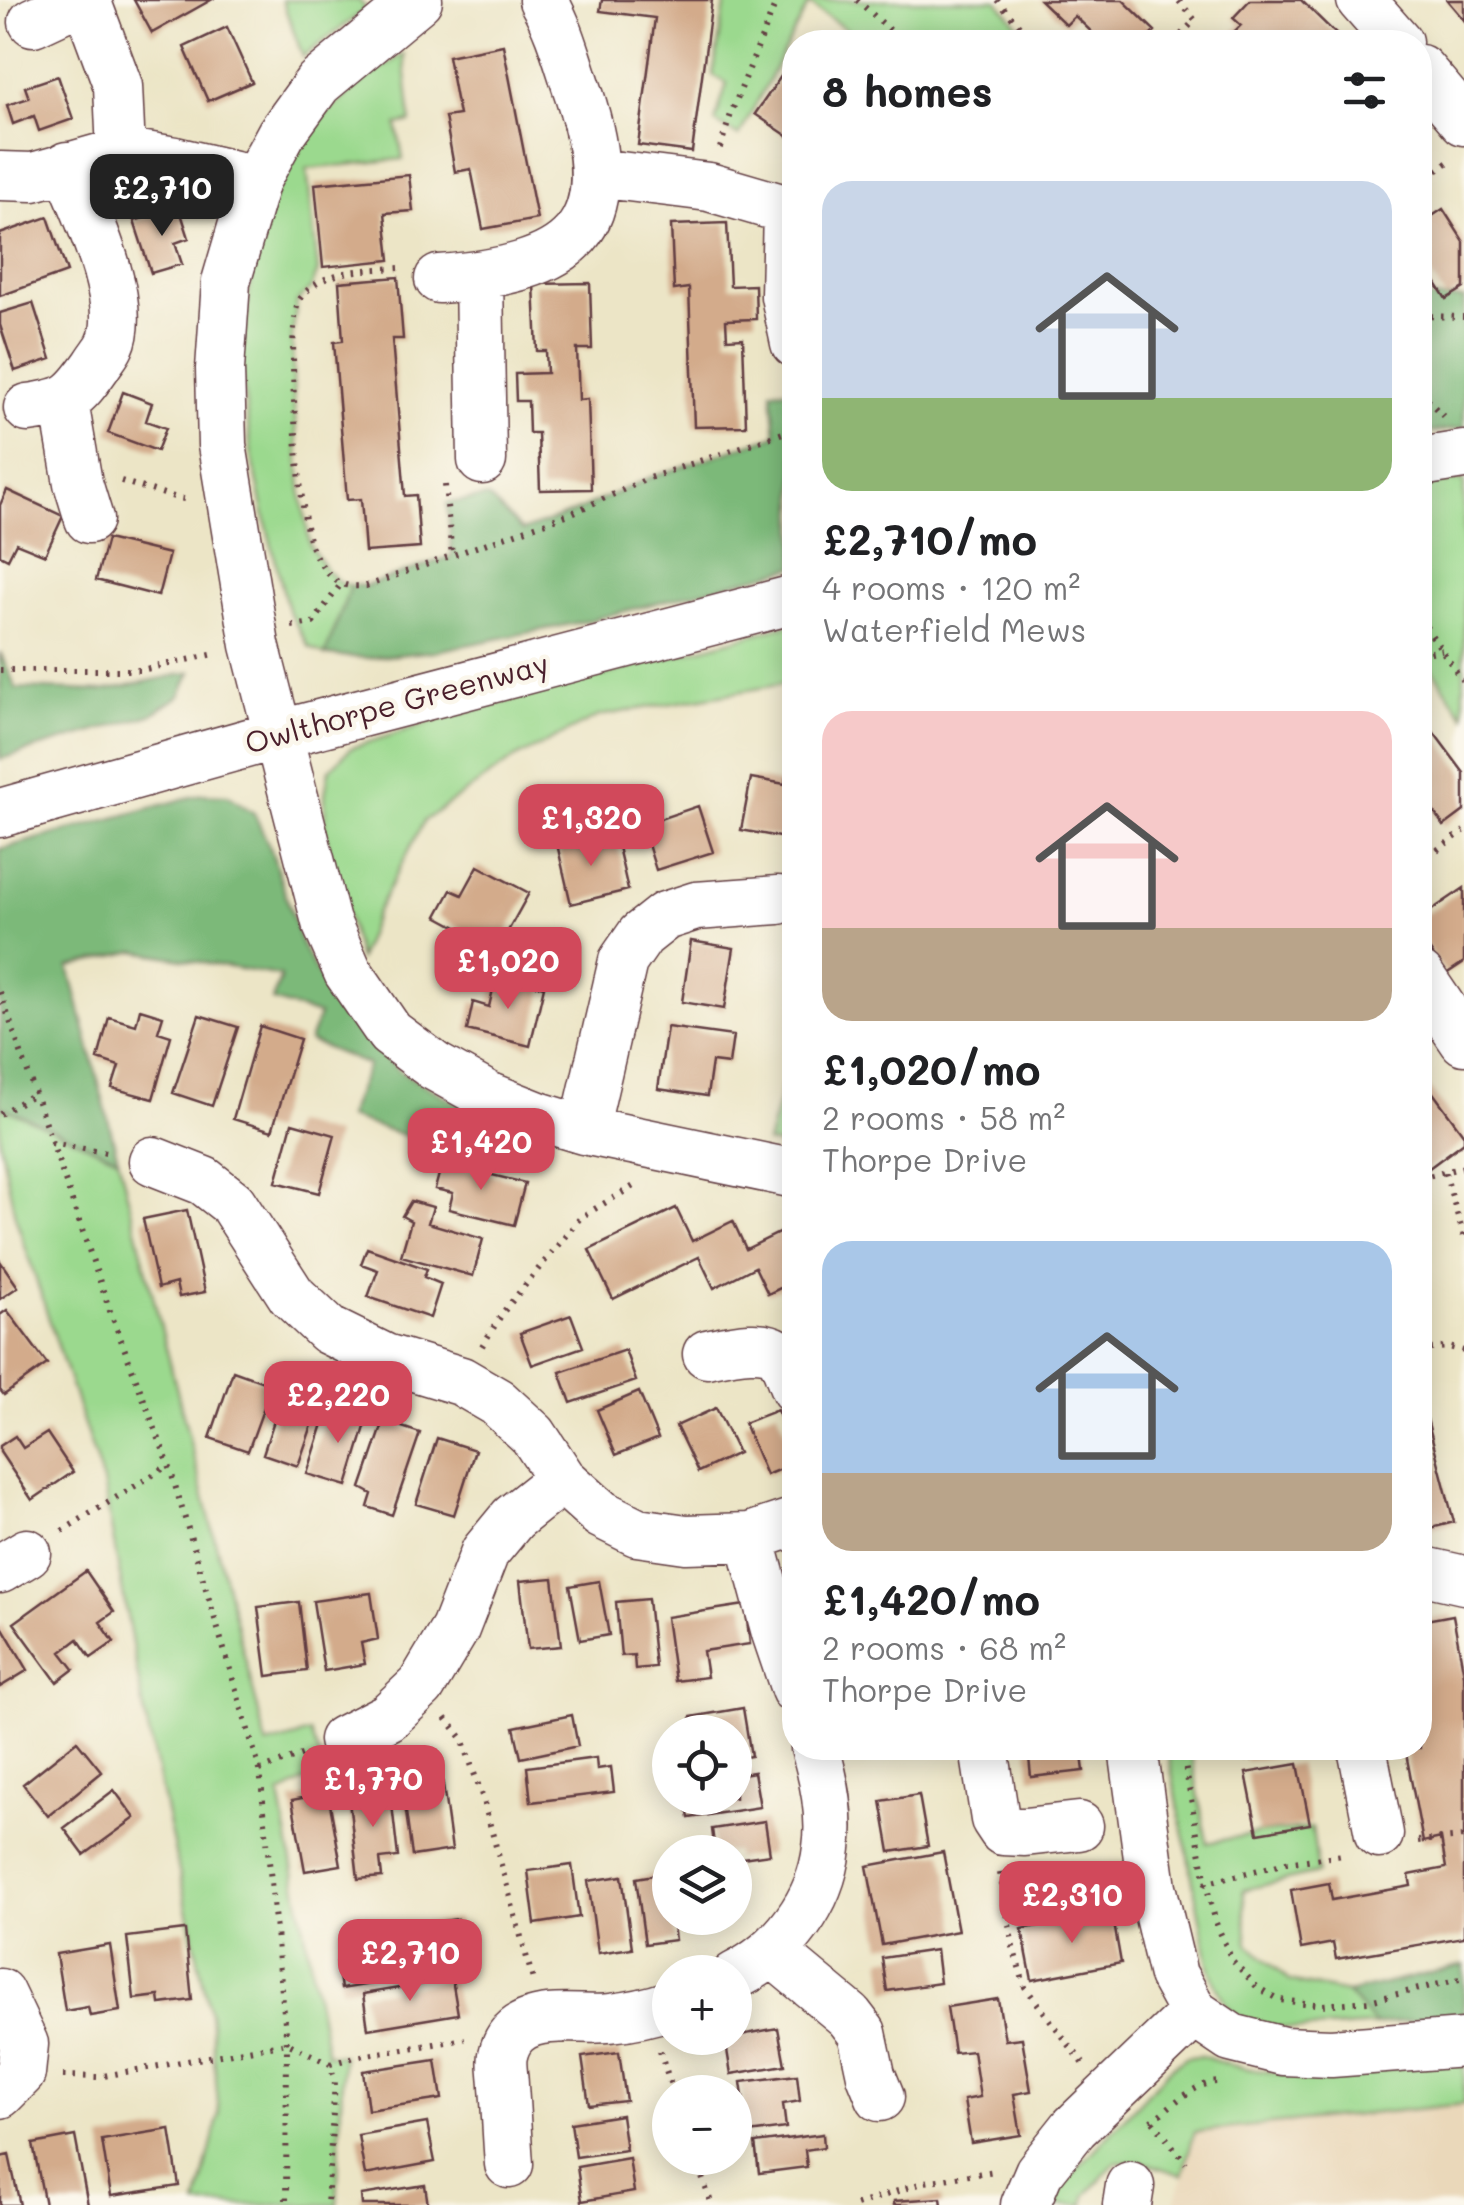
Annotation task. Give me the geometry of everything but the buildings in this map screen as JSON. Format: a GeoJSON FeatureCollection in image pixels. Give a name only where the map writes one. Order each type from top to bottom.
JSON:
{"type":"FeatureCollection","features":[{"type":"Feature","properties":{"kind":"street"},"geometry":{"type":"LineString","coordinates":[[33,22],[83,0],[118,86],[120,152]]}},
{"type":"Feature","properties":{"kind":"street"},"geometry":{"type":"LineString","coordinates":[[418,0],[318,83],[281,134],[256,180],[226,282],[220,369],[222,444],[254,638],[326,922],[348,972],[390,1032],[434,1066],[488,1096],[584,1130],[782,1171]]}},
{"type":"Feature","properties":{"kind":"street"},"geometry":{"type":"LineString","coordinates":[[482,460],[459,277],[522,266],[564,249],[582,228],[592,206],[596,173],[591,133],[554,19],[543,0]]}},
{"type":"Feature","properties":{"kind":"street"},"geometry":{"type":"LineString","coordinates":[[1361,0],[1387,30]]}},
{"type":"Feature","properties":{"kind":"street"},"geometry":{"type":"LineString","coordinates":[[1432,83],[1464,122]]}},
{"type":"Feature","properties":{"kind":"street"},"geometry":{"type":"LineString","coordinates":[[0,176],[33,177],[120,152],[256,180]]}},
{"type":"Feature","properties":{"kind":"street"},"geometry":{"type":"LineString","coordinates":[[67,166],[104,256],[115,306],[112,343],[82,386],[46,405],[75,466],[88,519]]}},
{"type":"Feature","properties":{"kind":"street"},"geometry":{"type":"LineString","coordinates":[[596,173],[710,187],[782,208]]}},
{"type":"Feature","properties":{"kind":"street"},"geometry":{"type":"LineString","coordinates":[[1432,460],[1464,455]]}},
{"type":"Feature","properties":{"kind":"street","name":"Owlthorpe Greenway"},"geometry":{"type":"LineString","coordinates":[[0,813],[278,735],[782,603]]}},
{"type":"Feature","properties":{"kind":"street"},"geometry":{"type":"LineString","coordinates":[[584,1130],[623,962],[642,935],[666,916],[696,906],[778,900]]}},
{"type":"Feature","properties":{"kind":"street"},"geometry":{"type":"LineString","coordinates":[[1432,994],[1464,1041]]}},
{"type":"Feature","properties":{"kind":"street"},"geometry":{"type":"LineString","coordinates":[[153,1161],[204,1181],[232,1203],[292,1296],[328,1330],[385,1358],[461,1381],[497,1402],[533,1435],[562,1478],[600,1514],[637,1532],[686,1539],[750,1537],[782,1526]]}},
{"type":"Feature","properties":{"kind":"street"},"geometry":{"type":"LineString","coordinates":[[707,1354],[768,1348],[782,1361]]}},
{"type":"Feature","properties":{"kind":"street"},"geometry":{"type":"LineString","coordinates":[[343,1740],[388,1717],[420,1686],[455,1629],[485,1552],[514,1518],[562,1478]]}},
{"type":"Feature","properties":{"kind":"street"},"geometry":{"type":"LineString","coordinates":[[750,1537],[782,1651]]}},
{"type":"Feature","properties":{"kind":"street"},"geometry":{"type":"LineString","coordinates":[[1432,1573],[1464,1580]]}},
{"type":"Feature","properties":{"kind":"street"},"geometry":{"type":"LineString","coordinates":[[823,1760],[827,1848],[817,1888],[797,1924],[754,1964],[849,2016],[862,2033],[870,2075],[880,2097]]}},
{"type":"Feature","properties":{"kind":"street"},"geometry":{"type":"LineString","coordinates":[[986,1760],[995,1819],[1003,1831],[1079,1826]]}},
{"type":"Feature","properties":{"kind":"street"},"geometry":{"type":"LineString","coordinates":[[1136,1760],[1155,1899],[1173,1975],[1194,2013],[1232,2038],[1283,2050],[1331,2053],[1464,2043]]}},
{"type":"Feature","properties":{"kind":"street"},"geometry":{"type":"LineString","coordinates":[[1365,1760],[1380,1834]]}},
{"type":"Feature","properties":{"kind":"street"},"geometry":{"type":"LineString","coordinates":[[0,1993],[24,2044],[11,2084]]}},
{"type":"Feature","properties":{"kind":"street"},"geometry":{"type":"LineString","coordinates":[[509,2164],[502,2056],[528,2028],[571,2017],[606,2018],[652,2011]]}},
{"type":"Feature","properties":{"kind":"street"},"geometry":{"type":"LineString","coordinates":[[1032,2188],[1074,2128],[1194,2013]]}},
{"type":"Feature","properties":{"kind":"path"},"geometry":{"type":"LineString","coordinates":[[710,187],[732,110],[777,0]]}},
{"type":"Feature","properties":{"kind":"path"},"geometry":{"type":"LineString","coordinates":[[858,0],[890,30]]}},
{"type":"Feature","properties":{"kind":"path"},"geometry":{"type":"LineString","coordinates":[[998,0],[1022,30]]}},
{"type":"Feature","properties":{"kind":"path"},"geometry":{"type":"LineString","coordinates":[[1178,0],[1195,20],[1185,30]]}},
{"type":"Feature","properties":{"kind":"path"},"geometry":{"type":"LineString","coordinates":[[1432,174],[1464,151]]}},
{"type":"Feature","properties":{"kind":"path"},"geometry":{"type":"LineString","coordinates":[[1432,316],[1464,317]]}},
{"type":"Feature","properties":{"kind":"path"},"geometry":{"type":"LineString","coordinates":[[75,466],[177,498],[232,503]]}},
{"type":"Feature","properties":{"kind":"path"},"geometry":{"type":"LineString","coordinates":[[0,670],[141,670],[313,623],[341,584]]}},
{"type":"Feature","properties":{"kind":"path"},"geometry":{"type":"LineString","coordinates":[[1432,635],[1464,683]]}},
{"type":"Feature","properties":{"kind":"path"},"geometry":{"type":"LineString","coordinates":[[1432,652],[1442,650]]}},
{"type":"Feature","properties":{"kind":"path"},"geometry":{"type":"LineString","coordinates":[[1432,854],[1464,831]]}},
{"type":"Feature","properties":{"kind":"path"},"geometry":{"type":"LineString","coordinates":[[0,992],[110,1312],[169,1465],[260,1770],[287,2043],[286,2205]]}},
{"type":"Feature","properties":{"kind":"path"},"geometry":{"type":"LineString","coordinates":[[0,1114],[34,1094]]}},
{"type":"Feature","properties":{"kind":"path"},"geometry":{"type":"LineString","coordinates":[[51,1143],[153,1161]]}},
{"type":"Feature","properties":{"kind":"path"},"geometry":{"type":"LineString","coordinates":[[461,1381],[504,1311],[581,1218],[690,1153]]}},
{"type":"Feature","properties":{"kind":"path"},"geometry":{"type":"LineString","coordinates":[[1432,1176],[1464,1168]]}},
{"type":"Feature","properties":{"kind":"path"},"geometry":{"type":"LineString","coordinates":[[1445,1173],[1464,1237]]}},
{"type":"Feature","properties":{"kind":"path"},"geometry":{"type":"LineString","coordinates":[[1432,1349],[1464,1351]]}},
{"type":"Feature","properties":{"kind":"path"},"geometry":{"type":"LineString","coordinates":[[13,1561],[169,1465]]}},
{"type":"Feature","properties":{"kind":"path"},"geometry":{"type":"LineString","coordinates":[[11,2084],[98,2078],[287,2043],[330,2064],[528,2028],[482,1796],[462,1738],[420,1686]]}},
{"type":"Feature","properties":{"kind":"path"},"geometry":{"type":"LineString","coordinates":[[1184,1760],[1216,1923],[1232,1960],[1258,1987],[1279,2000],[1323,2006],[1464,1978]]}},
{"type":"Feature","properties":{"kind":"path"},"geometry":{"type":"LineString","coordinates":[[1003,1831],[996,1852],[1013,1947],[1026,1987],[1053,2027],[1186,2163]]}},
{"type":"Feature","properties":{"kind":"path"},"geometry":{"type":"LineString","coordinates":[[1155,1899],[1286,1863],[1339,1858],[1380,1834]]}},
{"type":"Feature","properties":{"kind":"path"},"geometry":{"type":"LineString","coordinates":[[327,2205],[335,2081],[330,2064]]}},
{"type":"Feature","properties":{"kind":"path"},"geometry":{"type":"LineString","coordinates":[[856,2205],[926,2182],[1005,2169],[1032,2188]]}},
{"type":"Feature","properties":{"kind":"path"},"geometry":{"type":"LineString","coordinates":[[701,2175],[712,2205]]}},
{"type":"Feature","properties":{"kind":"shaded area"},"geometry":{"type":"Polygon","coordinates":[[[1464,2104],[1464,2205],[1175,2205],[1194,2132],[1464,2104]]]}},
{"type":"Feature","properties":{"kind":"green space"},"geometry":{"type":"Polygon","coordinates":[[[282,0],[359,0],[366,9],[303,57],[282,0]]]}},
{"type":"Feature","properties":{"kind":"green space"},"geometry":{"type":"Polygon","coordinates":[[[726,0],[997,0],[1023,30],[847,30],[809,4],[795,30],[782,30],[782,55],[739,136],[715,122],[727,83],[713,75],[726,0]]]}},
{"type":"Feature","properties":{"kind":"green space"},"geometry":{"type":"Polygon","coordinates":[[[404,54],[411,122],[397,125],[403,159],[307,169],[318,271],[311,288],[297,302],[292,336],[302,498],[310,546],[327,571],[341,584],[351,585],[325,655],[309,647],[288,610],[251,451],[240,358],[253,265],[276,187],[314,124],[368,77],[404,54]]]}},
{"type":"Feature","properties":{"kind":"green space"},"geometry":{"type":"Polygon","coordinates":[[[1432,298],[1464,299],[1464,428],[1432,432],[1432,298]]]}},
{"type":"Feature","properties":{"kind":"green space"},"geometry":{"type":"Polygon","coordinates":[[[782,390],[782,570],[587,621],[436,651],[367,658],[325,655],[351,585],[366,586],[452,556],[447,503],[488,497],[522,531],[649,478],[776,435],[772,391],[782,390]]]}},
{"type":"Feature","properties":{"kind":"green space"},"geometry":{"type":"Polygon","coordinates":[[[1464,480],[1464,716],[1432,669],[1432,484],[1464,480]]]}},
{"type":"Feature","properties":{"kind":"green space"},"geometry":{"type":"Polygon","coordinates":[[[782,627],[782,684],[599,716],[512,760],[424,821],[376,913],[359,959],[325,833],[329,770],[351,748],[437,720],[782,627]]]}},
{"type":"Feature","properties":{"kind":"green space"},"geometry":{"type":"Polygon","coordinates":[[[0,652],[16,688],[102,691],[191,672],[180,696],[151,715],[0,759],[0,652]]]}},
{"type":"Feature","properties":{"kind":"green space"},"geometry":{"type":"Polygon","coordinates":[[[202,794],[228,795],[254,813],[271,850],[302,946],[339,1013],[399,1071],[509,1132],[500,1166],[347,1117],[368,1065],[309,1041],[319,1015],[272,1001],[281,976],[135,951],[69,967],[118,1158],[0,1106],[0,849],[202,794]]]}},
{"type":"Feature","properties":{"kind":"green space"},"geometry":{"type":"Polygon","coordinates":[[[782,1088],[782,1146],[767,1143],[782,1088]]]}},
{"type":"Feature","properties":{"kind":"green space"},"geometry":{"type":"Polygon","coordinates":[[[0,1106],[118,1158],[267,1745],[310,1733],[325,1770],[280,1795],[327,2054],[343,2055],[337,2205],[197,2205],[219,2114],[210,2014],[144,1711],[103,1482],[15,1216],[0,1142],[0,1106]]]}},
{"type":"Feature","properties":{"kind":"green space"},"geometry":{"type":"Polygon","coordinates":[[[1169,1760],[1192,1760],[1207,1843],[1312,1828],[1318,1873],[1243,1890],[1248,1944],[1289,1981],[1347,1993],[1375,2025],[1281,2028],[1246,2020],[1229,2008],[1210,1970],[1169,1760]]]}},
{"type":"Feature","properties":{"kind":"green space"},"geometry":{"type":"Polygon","coordinates":[[[1464,1965],[1464,2014],[1375,2025],[1347,1993],[1464,1965]]]}},
{"type":"Feature","properties":{"kind":"green space"},"geometry":{"type":"Polygon","coordinates":[[[1202,2056],[1234,2066],[1299,2074],[1464,2060],[1464,2104],[1195,2132],[1182,2175],[1143,2162],[1116,2162],[1085,2196],[1084,2205],[1054,2205],[1064,2183],[1171,2068],[1186,2057],[1202,2056]]]}}]}
